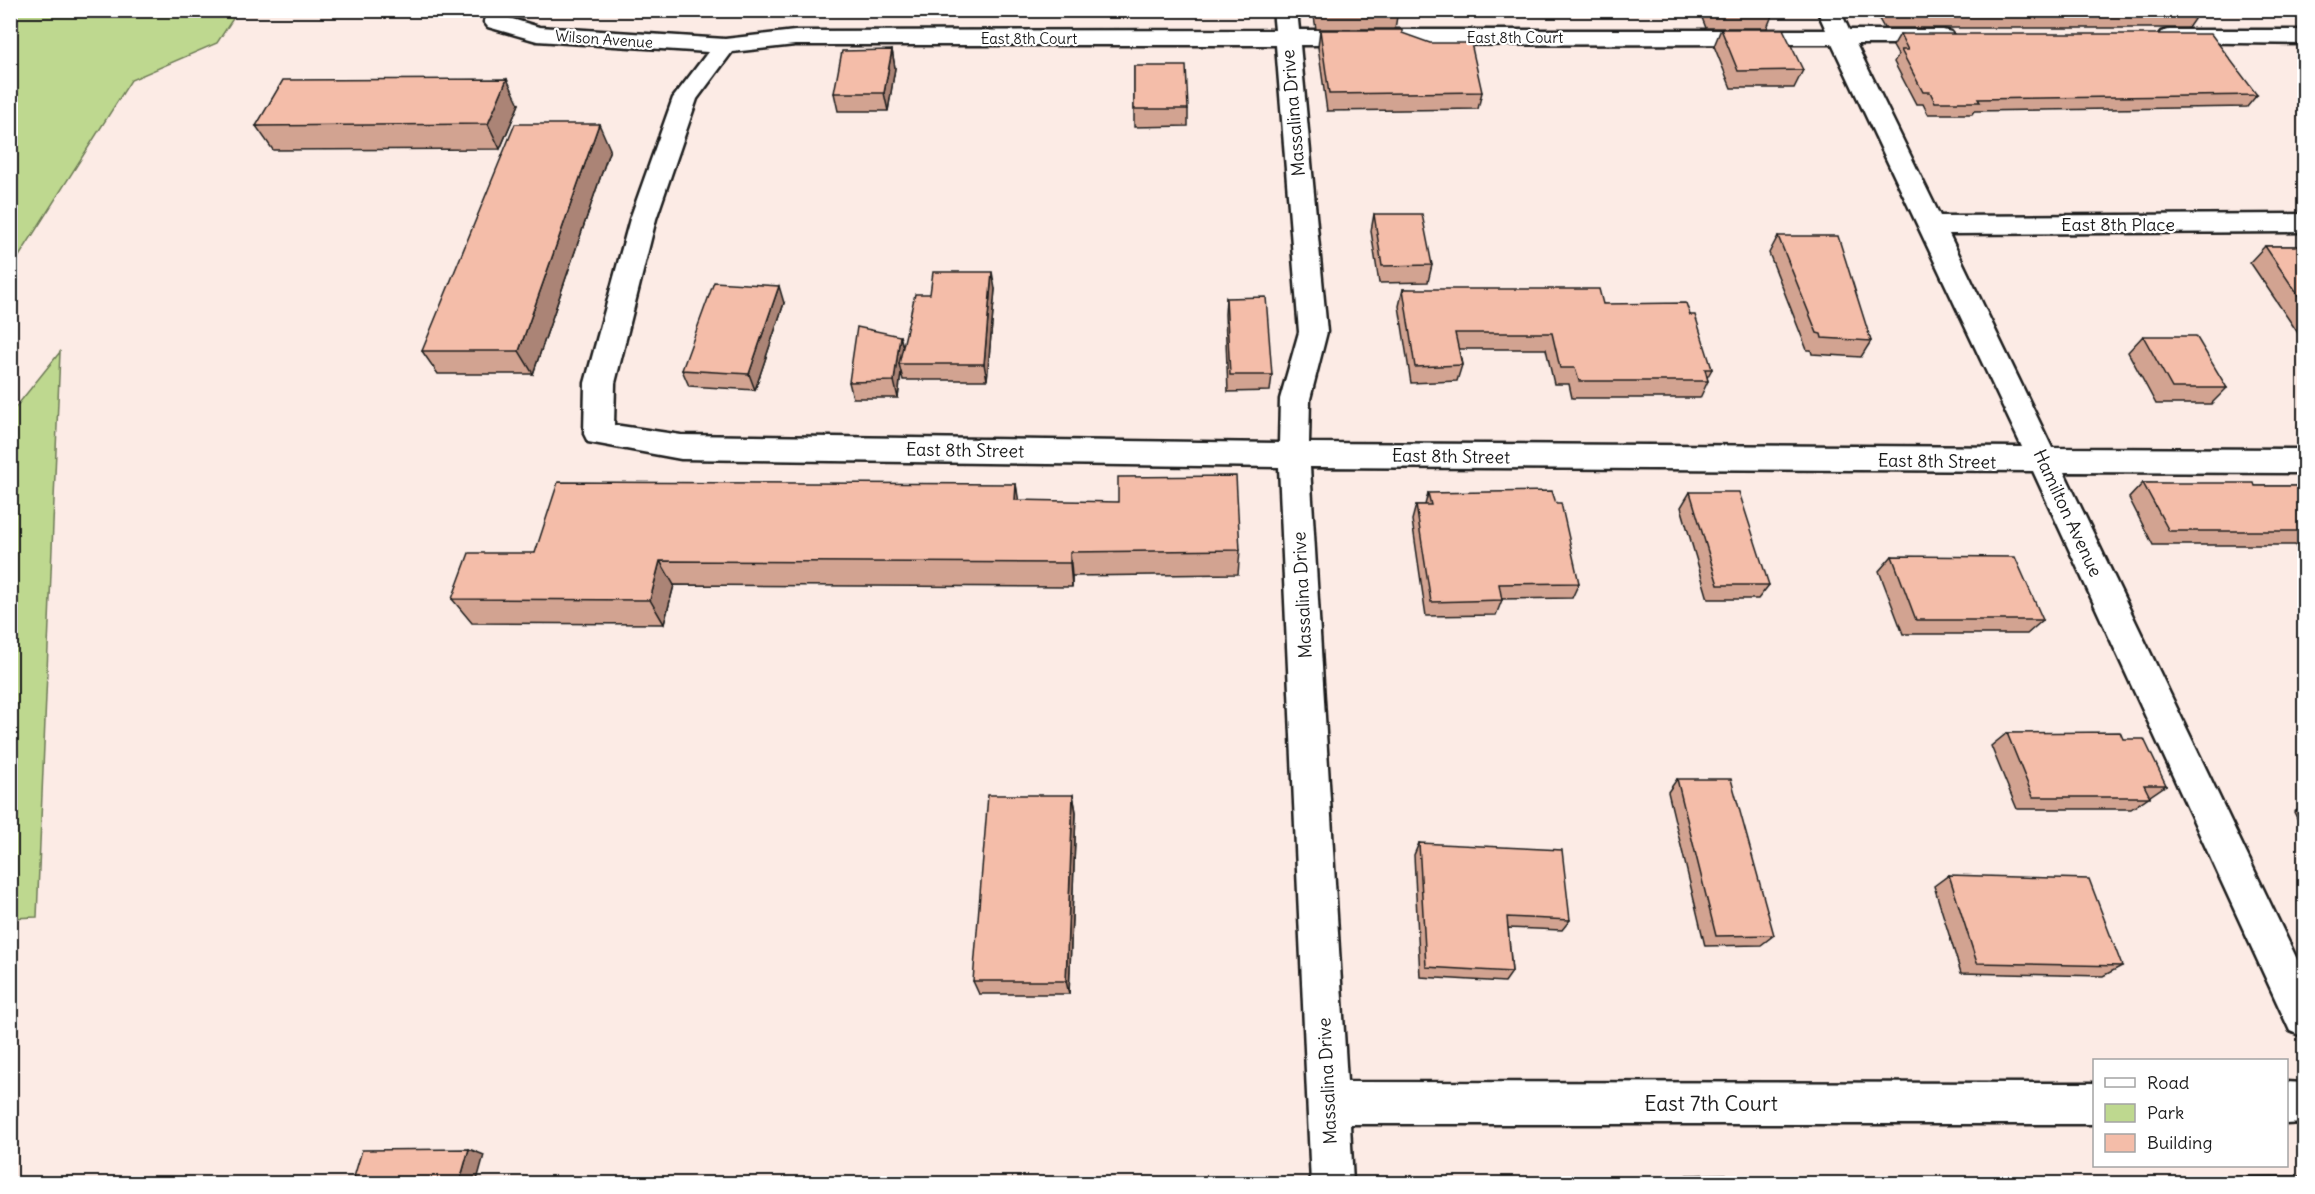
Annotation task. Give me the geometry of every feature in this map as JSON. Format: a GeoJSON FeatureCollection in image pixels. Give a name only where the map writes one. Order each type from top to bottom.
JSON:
{"type":"FeatureCollection","features":[{"type":"Feature","properties":{"kind":"street","name":"Wilson Avenue"},"geometry":{"type":"LineString","coordinates":[[499,10],[496,22],[537,34],[725,46]]}},
{"type":"Feature","properties":{"kind":"street","name":"East 8th Court"},"geometry":{"type":"LineString","coordinates":[[725,46],[795,38],[1286,24],[1835,24],[1960,37]]}},
{"type":"Feature","properties":{"kind":"street","name":"Massalina Drive"},"geometry":{"type":"LineString","coordinates":[[1286,24],[1313,332],[1295,399],[1294,455],[1332,1184]]}},
{"type":"Feature","properties":{"kind":"street","name":"Hamilton Avenue"},"geometry":{"type":"LineString","coordinates":[[1835,24],[2044,462],[2304,1017]]}},
{"type":"Feature","properties":{"kind":"street"},"geometry":{"type":"LineString","coordinates":[[2150,37],[2304,37]]}},
{"type":"Feature","properties":{"kind":"street","name":"East 8th Street"},"geometry":{"type":"LineString","coordinates":[[725,46],[685,98],[643,219],[600,383],[599,434],[681,447],[2044,462],[2304,461]]}},
{"type":"Feature","properties":{"kind":"street","name":"East 8th Place"},"geometry":{"type":"LineString","coordinates":[[1931,225],[2304,223]]}},
{"type":"Feature","properties":{"kind":"street","name":"East 7th Court"},"geometry":{"type":"LineString","coordinates":[[1328,1103],[2093,1103]]}},
{"type":"Feature","properties":{"kind":"street"},"geometry":{"type":"LineString","coordinates":[[2288,1103],[2304,1103]]}},
{"type":"Feature","properties":{"kind":"green space"},"geometry":{"type":"Polygon","coordinates":[[[11,10],[238,11],[217,43],[131,80],[11,269],[11,10]]]}},
{"type":"Feature","properties":{"kind":"green space"},"geometry":{"type":"Polygon","coordinates":[[[60,352],[37,917],[11,918],[11,413],[60,352]]]}},
{"type":"Feature","properties":{"kind":"building"},"geometry":{"type":"Polygon","coordinates":[[[1398,10],[1398,11],[1318,11],[1398,10]]]}},
{"type":"Feature","properties":{"kind":"building"},"geometry":{"type":"Polygon","coordinates":[[[1711,10],[1772,10],[1773,13],[1712,13],[1711,10]]]}},
{"type":"Feature","properties":{"kind":"building"},"geometry":{"type":"Polygon","coordinates":[[[1890,10],[2198,10],[2199,12],[1891,12],[1890,10]]]}},
{"type":"Feature","properties":{"kind":"building"},"geometry":{"type":"Polygon","coordinates":[[[1721,29],[1783,29],[1803,70],[1738,71],[1721,29]]]}},
{"type":"Feature","properties":{"kind":"building"},"geometry":{"type":"Polygon","coordinates":[[[1320,30],[1402,30],[1402,33],[1430,43],[1471,43],[1482,92],[1329,94],[1320,30]]]}},
{"type":"Feature","properties":{"kind":"building"},"geometry":{"type":"Polygon","coordinates":[[[1900,34],[2211,34],[2257,95],[1978,99],[1980,102],[1935,102],[1930,92],[1923,92],[1901,50],[1908,50],[1900,34]]]}},
{"type":"Feature","properties":{"kind":"building"},"geometry":{"type":"Polygon","coordinates":[[[892,50],[884,93],[834,93],[842,51],[892,50]]]}},
{"type":"Feature","properties":{"kind":"building"},"geometry":{"type":"Polygon","coordinates":[[[1134,66],[1186,66],[1188,109],[1134,109],[1134,66]]]}},
{"type":"Feature","properties":{"kind":"building"},"geometry":{"type":"Polygon","coordinates":[[[507,79],[488,124],[256,126],[283,80],[507,79]]]}},
{"type":"Feature","properties":{"kind":"building"},"geometry":{"type":"Polygon","coordinates":[[[515,124],[599,124],[519,351],[422,351],[515,124]]]}},
{"type":"Feature","properties":{"kind":"building"},"geometry":{"type":"Polygon","coordinates":[[[1374,214],[1422,214],[1432,265],[1382,266],[1374,214]]]}},
{"type":"Feature","properties":{"kind":"building"},"geometry":{"type":"Polygon","coordinates":[[[1778,236],[1838,236],[1871,341],[1822,338],[1821,334],[1817,333],[1778,236]]]}},
{"type":"Feature","properties":{"kind":"building"},"geometry":{"type":"Polygon","coordinates":[[[2265,246],[2304,246],[2304,304],[2265,246]]]}},
{"type":"Feature","properties":{"kind":"building"},"geometry":{"type":"Polygon","coordinates":[[[933,272],[992,272],[984,364],[899,364],[915,294],[930,294],[933,272]]]}},
{"type":"Feature","properties":{"kind":"building"},"geometry":{"type":"Polygon","coordinates":[[[714,282],[779,286],[749,374],[682,370],[714,282]]]}},
{"type":"Feature","properties":{"kind":"building"},"geometry":{"type":"Polygon","coordinates":[[[1403,289],[1599,289],[1603,304],[1686,303],[1690,315],[1695,315],[1712,369],[1705,369],[1708,381],[1579,381],[1575,368],[1560,368],[1552,333],[1455,333],[1462,365],[1415,367],[1403,289]]]}},
{"type":"Feature","properties":{"kind":"building"},"geometry":{"type":"Polygon","coordinates":[[[1266,297],[1272,375],[1230,375],[1226,298],[1266,297]]]}},
{"type":"Feature","properties":{"kind":"building"},"geometry":{"type":"Polygon","coordinates":[[[857,327],[900,336],[894,381],[849,382],[857,327]]]}},
{"type":"Feature","properties":{"kind":"building"},"geometry":{"type":"Polygon","coordinates":[[[2143,336],[2196,336],[2227,388],[2172,388],[2143,336]]]}},
{"type":"Feature","properties":{"kind":"building"},"geometry":{"type":"Polygon","coordinates":[[[1236,476],[1240,550],[1070,552],[1070,563],[660,561],[650,600],[452,599],[469,553],[535,553],[558,482],[1016,484],[1015,500],[1118,502],[1118,477],[1236,476]]]}},
{"type":"Feature","properties":{"kind":"building"},"geometry":{"type":"Polygon","coordinates":[[[2143,483],[2254,483],[2255,486],[2304,486],[2304,531],[2169,531],[2143,483]]]}},
{"type":"Feature","properties":{"kind":"building"},"geometry":{"type":"Polygon","coordinates":[[[1552,491],[1556,503],[1561,503],[1579,583],[1499,584],[1502,600],[1431,602],[1416,505],[1431,505],[1428,493],[1552,491]]]}},
{"type":"Feature","properties":{"kind":"building"},"geometry":{"type":"Polygon","coordinates":[[[1690,492],[1739,492],[1769,585],[1718,585],[1690,492]]]}},
{"type":"Feature","properties":{"kind":"building"},"geometry":{"type":"Polygon","coordinates":[[[1892,556],[2015,557],[2043,620],[1916,620],[1892,556]]]}},
{"type":"Feature","properties":{"kind":"building"},"geometry":{"type":"Polygon","coordinates":[[[2120,732],[2123,739],[2144,739],[2166,785],[2144,785],[2150,797],[2033,797],[2007,733],[2120,732]]]}},
{"type":"Feature","properties":{"kind":"building"},"geometry":{"type":"Polygon","coordinates":[[[1677,779],[1731,779],[1774,935],[1716,936],[1677,779]]]}},
{"type":"Feature","properties":{"kind":"building"},"geometry":{"type":"Polygon","coordinates":[[[988,795],[1073,795],[1066,981],[973,981],[988,795]]]}},
{"type":"Feature","properties":{"kind":"building"},"geometry":{"type":"Polygon","coordinates":[[[1419,843],[1562,850],[1570,920],[1507,917],[1512,972],[1426,967],[1419,843]]]}},
{"type":"Feature","properties":{"kind":"building"},"geometry":{"type":"Polygon","coordinates":[[[1949,875],[2089,879],[2122,966],[1977,963],[1949,875]]]}},
{"type":"Feature","properties":{"kind":"building"},"geometry":{"type":"Polygon","coordinates":[[[469,1149],[459,1184],[352,1184],[362,1150],[469,1149]]]}},
{"type":"Feature","properties":{"kind":"building"},"geometry":{"type":"Polygon","coordinates":[[[1726,1174],[1729,1184],[1689,1184],[1687,1175],[1726,1174]]]}},
{"type":"Feature","properties":{"kind":"building"},"geometry":{"type":"Polygon","coordinates":[[[2300,1176],[2303,1184],[2197,1184],[2195,1177],[2300,1176]]]}}]}
